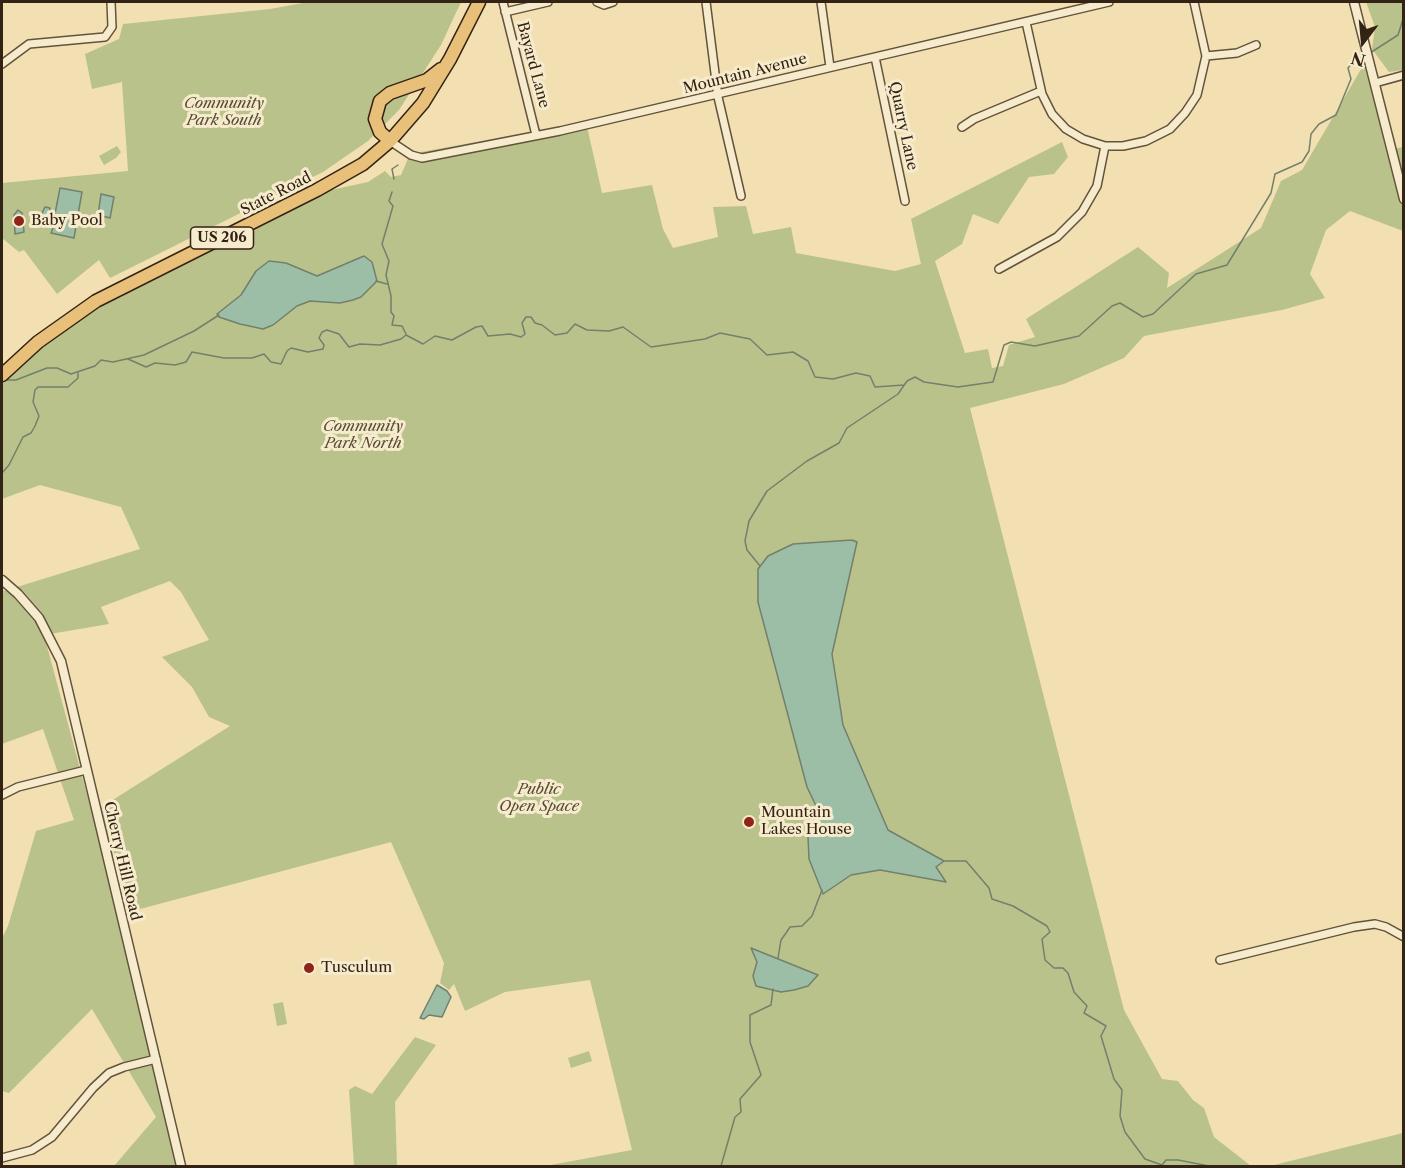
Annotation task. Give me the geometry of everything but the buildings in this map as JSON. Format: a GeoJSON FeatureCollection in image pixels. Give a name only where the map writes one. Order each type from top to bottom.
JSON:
{"type":"FeatureCollection","features":[{"type":"Feature","properties":{"kind":"highway","name":"State Road"},"geometry":{"type":"LineString","coordinates":[[2,375],[38,342],[96,301],[346,175],[390,141],[423,103],[450,59],[479,2]]}},
{"type":"Feature","properties":{"kind":"highway"},"geometry":{"type":"LineString","coordinates":[[390,141],[377,126],[375,113],[380,101],[390,93],[427,80],[450,59]]}},
{"type":"Feature","properties":{"kind":"street"},"geometry":{"type":"LineString","coordinates":[[2,64],[29,44],[105,37],[111,31],[111,2]]}},
{"type":"Feature","properties":{"kind":"street","name":"Bayard Lane"},"geometry":{"type":"LineString","coordinates":[[503,2],[536,135]]}},
{"type":"Feature","properties":{"kind":"street"},"geometry":{"type":"LineString","coordinates":[[505,12],[548,2]]}},
{"type":"Feature","properties":{"kind":"street"},"geometry":{"type":"LineString","coordinates":[[597,2],[604,5],[613,2]]}},
{"type":"Feature","properties":{"kind":"street"},"geometry":{"type":"LineString","coordinates":[[706,2],[719,93],[717,96],[741,196]]}},
{"type":"Feature","properties":{"kind":"street"},"geometry":{"type":"LineString","coordinates":[[821,2],[830,67]]}},
{"type":"Feature","properties":{"kind":"street","name":"Mountain Avenue"},"geometry":{"type":"LineString","coordinates":[[390,141],[411,155],[422,158],[536,135],[1109,2]]}},
{"type":"Feature","properties":{"kind":"street"},"geometry":{"type":"LineString","coordinates":[[1026,22],[1041,92],[1052,114],[1066,129],[1083,139],[1105,146],[1123,146],[1146,141],[1178,122],[1197,95],[1206,56],[1194,2]]}},
{"type":"Feature","properties":{"kind":"street"},"geometry":{"type":"LineString","coordinates":[[1354,2],[1404,199]]}},
{"type":"Feature","properties":{"kind":"street"},"geometry":{"type":"LineString","coordinates":[[1206,56],[1237,53],[1256,45]]}},
{"type":"Feature","properties":{"kind":"street","name":"Quarry Lane"},"geometry":{"type":"LineString","coordinates":[[874,57],[905,201]]}},
{"type":"Feature","properties":{"kind":"street"},"geometry":{"type":"LineString","coordinates":[[1375,83],[1404,75]]}},
{"type":"Feature","properties":{"kind":"street"},"geometry":{"type":"LineString","coordinates":[[962,127],[1041,92]]}},
{"type":"Feature","properties":{"kind":"street"},"geometry":{"type":"LineString","coordinates":[[999,269],[1057,237],[1082,212],[1097,186],[1105,146]]}},
{"type":"Feature","properties":{"kind":"street","name":"Cherry Hill Road"},"geometry":{"type":"LineString","coordinates":[[2,580],[30,605],[55,646],[87,770],[181,1167]]}},
{"type":"Feature","properties":{"kind":"street"},"geometry":{"type":"LineString","coordinates":[[2,795],[18,787],[87,770]]}},
{"type":"Feature","properties":{"kind":"street"},"geometry":{"type":"LineString","coordinates":[[1220,960],[1354,927],[1375,924],[1404,937]]}},
{"type":"Feature","properties":{"kind":"street"},"geometry":{"type":"LineString","coordinates":[[2,1158],[32,1150],[52,1137],[93,1088],[110,1074],[124,1067],[156,1059]]}},
{"type":"Feature","properties":{"kind":"green space","name":"Community Park South"},"geometry":{"type":"Polygon","coordinates":[[[308,2],[461,2],[441,45],[399,110],[368,141],[323,172],[110,278],[99,260],[57,294],[24,250],[19,252],[2,238],[2,183],[128,171],[122,82],[92,89],[85,54],[119,39],[123,24],[270,9],[308,2]]]}},
{"type":"Feature","properties":{"kind":"green space"},"geometry":{"type":"Polygon","coordinates":[[[1366,2],[1403,2],[1403,70],[1389,72],[1372,49],[1375,27],[1366,2]]]}},
{"type":"Feature","properties":{"kind":"green space"},"geometry":{"type":"Polygon","coordinates":[[[1364,64],[1392,149],[1403,147],[1403,166],[1397,167],[1403,193],[1403,231],[1350,211],[1326,230],[1310,274],[1325,298],[1282,310],[1144,336],[1124,358],[1064,384],[970,408],[1124,1010],[1162,1079],[1178,1081],[1193,1100],[1204,1108],[1214,1137],[1251,1166],[545,1166],[632,1150],[590,980],[505,992],[465,1011],[454,984],[449,990],[440,983],[444,963],[391,842],[129,912],[112,845],[105,849],[179,1166],[114,1166],[156,1117],[92,1009],[9,1093],[2,1091],[2,938],[8,926],[36,831],[74,820],[43,729],[2,744],[2,589],[4,591],[140,549],[121,507],[40,485],[2,499],[2,382],[51,338],[85,313],[322,192],[368,182],[385,171],[391,177],[401,175],[410,154],[586,122],[602,193],[652,185],[663,229],[673,248],[718,237],[713,207],[746,206],[753,234],[791,227],[796,253],[895,271],[921,264],[911,219],[1062,142],[1068,157],[1054,174],[1029,177],[998,224],[973,214],[962,244],[935,261],[965,353],[988,349],[992,368],[1003,366],[1009,345],[1035,337],[1026,319],[1138,247],[1169,273],[1167,288],[1261,228],[1281,181],[1302,170],[1364,64]],[[170,581],[101,607],[109,624],[44,635],[92,813],[230,726],[209,717],[192,687],[162,657],[209,640],[181,592],[170,581]]]}},
{"type":"Feature","properties":{"kind":"green space"},"geometry":{"type":"Polygon","coordinates":[[[117,146],[121,152],[104,165],[99,156],[117,146]]]}},
{"type":"Feature","properties":{"kind":"green space"},"geometry":{"type":"Polygon","coordinates":[[[283,1002],[287,1024],[277,1026],[273,1004],[283,1002]]]}},
{"type":"Feature","properties":{"kind":"green space"},"geometry":{"type":"Polygon","coordinates":[[[415,1037],[436,1045],[395,1102],[397,1166],[354,1166],[349,1090],[355,1086],[372,1094],[415,1037]]]}},
{"type":"Feature","properties":{"kind":"green space"},"geometry":{"type":"Polygon","coordinates":[[[589,1051],[592,1061],[571,1068],[568,1058],[589,1051]]]}},
{"type":"Feature","properties":{"kind":"green space"},"geometry":{"type":"Polygon","coordinates":[[[1403,1133],[1403,1166],[1270,1166],[1403,1133]]]}},
{"type":"Feature","properties":{"kind":"shaded area"},"geometry":{"type":"Polygon","coordinates":[[[60,188],[82,192],[74,238],[51,233],[55,223],[47,221],[46,227],[41,226],[39,219],[45,207],[50,208],[49,218],[54,219],[60,188]]]}},
{"type":"Feature","properties":{"kind":"shaded area"},"geometry":{"type":"Polygon","coordinates":[[[101,194],[114,197],[110,218],[98,215],[101,194]]]}},
{"type":"Feature","properties":{"kind":"shaded area","name":"Baby Pool"},"geometry":{"type":"Polygon","coordinates":[[[18,210],[22,213],[24,232],[15,234],[14,215],[18,210]]]}},
{"type":"Feature","properties":{"kind":"shaded area"},"geometry":{"type":"Polygon","coordinates":[[[364,256],[372,262],[377,281],[361,297],[340,303],[310,301],[297,306],[273,325],[263,329],[240,324],[219,317],[217,314],[241,295],[256,271],[269,261],[286,263],[317,276],[364,256]]]}},
{"type":"Feature","properties":{"kind":"shaded area"},"geometry":{"type":"Polygon","coordinates":[[[852,540],[857,542],[832,654],[843,725],[888,830],[944,861],[936,867],[946,882],[880,870],[851,875],[823,894],[809,859],[807,815],[818,810],[807,787],[758,602],[758,569],[768,556],[793,544],[852,540]]]}},
{"type":"Feature","properties":{"kind":"shaded area"},"geometry":{"type":"Polygon","coordinates":[[[751,948],[818,975],[808,986],[794,990],[781,992],[756,986],[753,976],[757,962],[751,948]]]}},
{"type":"Feature","properties":{"kind":"shaded area"},"geometry":{"type":"Polygon","coordinates":[[[437,985],[447,991],[451,997],[442,1017],[429,1015],[424,1019],[420,1018],[437,985]]]}},
{"type":"Feature","properties":{"kind":"waterway"},"geometry":{"type":"LineString","coordinates":[[1370,53],[1398,35],[1404,16]]}},
{"type":"Feature","properties":{"kind":"waterway"},"geometry":{"type":"LineString","coordinates":[[760,566],[747,550],[745,541],[749,521],[767,491],[807,461],[839,443],[847,428],[898,394],[907,381],[915,377],[924,382],[958,387],[993,382],[1004,345],[1011,342],[1035,346],[1079,336],[1112,306],[1120,303],[1143,317],[1153,314],[1196,274],[1227,265],[1271,193],[1275,174],[1302,162],[1309,151],[1311,134],[1319,124],[1336,115],[1351,79],[1348,68],[1354,61],[1363,57]]}},
{"type":"Feature","properties":{"kind":"waterway"},"geometry":{"type":"LineString","coordinates":[[394,179],[392,169],[398,165]]}},
{"type":"Feature","properties":{"kind":"waterway"},"geometry":{"type":"LineString","coordinates":[[392,192],[389,201],[393,206],[382,244],[389,261],[386,275],[391,296],[391,312],[394,316],[392,325],[402,326],[406,334]]}},
{"type":"Feature","properties":{"kind":"waterway"},"geometry":{"type":"LineString","coordinates":[[376,281],[387,284]]}},
{"type":"Feature","properties":{"kind":"waterway"},"geometry":{"type":"LineString","coordinates":[[7,380],[16,380],[47,368],[57,368],[71,374],[95,366],[101,360],[113,362],[144,355],[194,331],[219,315]]}},
{"type":"Feature","properties":{"kind":"waterway"},"geometry":{"type":"LineString","coordinates":[[128,359],[146,367],[155,363],[175,365],[186,362],[192,352],[224,358],[252,358],[264,354],[271,362],[281,364],[287,351],[291,348],[308,352],[323,349],[324,345],[319,338],[322,332],[327,330],[339,334],[349,347],[360,344],[380,345],[401,339],[406,335],[423,344],[435,336],[452,340],[482,326],[488,336],[510,334],[521,337],[525,334],[522,323],[526,317],[531,317],[535,323],[542,325],[555,335],[567,333],[575,324],[587,330],[609,331],[623,327],[651,347],[705,339],[720,333],[750,339],[767,355],[793,352],[808,361],[815,377],[833,379],[856,373],[870,376],[875,387],[904,385]]}},
{"type":"Feature","properties":{"kind":"waterway"},"geometry":{"type":"LineString","coordinates":[[2,473],[9,465],[23,437],[31,433],[39,416],[33,402],[35,390],[38,387],[68,387],[78,378],[78,373]]}},
{"type":"Feature","properties":{"kind":"waterway"},"geometry":{"type":"LineString","coordinates":[[943,861],[966,861],[989,888],[992,899],[1013,906],[1047,926],[1050,932],[1042,939],[1045,960],[1054,968],[1063,968],[1068,973],[1074,992],[1087,1006],[1084,1013],[1106,1026],[1101,1036],[1114,1079],[1122,1090],[1120,1116],[1125,1132],[1145,1159],[1162,1165],[1166,1160],[1178,1160],[1209,1166]]}},
{"type":"Feature","properties":{"kind":"waterway"},"geometry":{"type":"LineString","coordinates":[[778,958],[781,940],[790,927],[802,926],[812,916],[822,890]]}},
{"type":"Feature","properties":{"kind":"waterway"},"geometry":{"type":"LineString","coordinates":[[721,1166],[735,1117],[741,1112],[740,1099],[761,1075],[750,1042],[750,1015],[771,1005],[773,989]]}},
{"type":"Feature","properties":{"kind":"place","name":"Baby Pool"},"geometry":{"type":"Point","coordinates":[19,221]}},
{"type":"Feature","properties":{"kind":"place","name":"Mountain Lakes House"},"geometry":{"type":"Point","coordinates":[749,822]}},
{"type":"Feature","properties":{"kind":"place","name":"Tusculum"},"geometry":{"type":"Point","coordinates":[309,968]}},
{"type":"Feature","properties":{"kind":"park label","name":"Community Park North"},"geometry":{"type":"Point","coordinates":[363,436]}},
{"type":"Feature","properties":{"kind":"park label","name":"Public Open Space"},"geometry":{"type":"Point","coordinates":[539,798]}}]}
